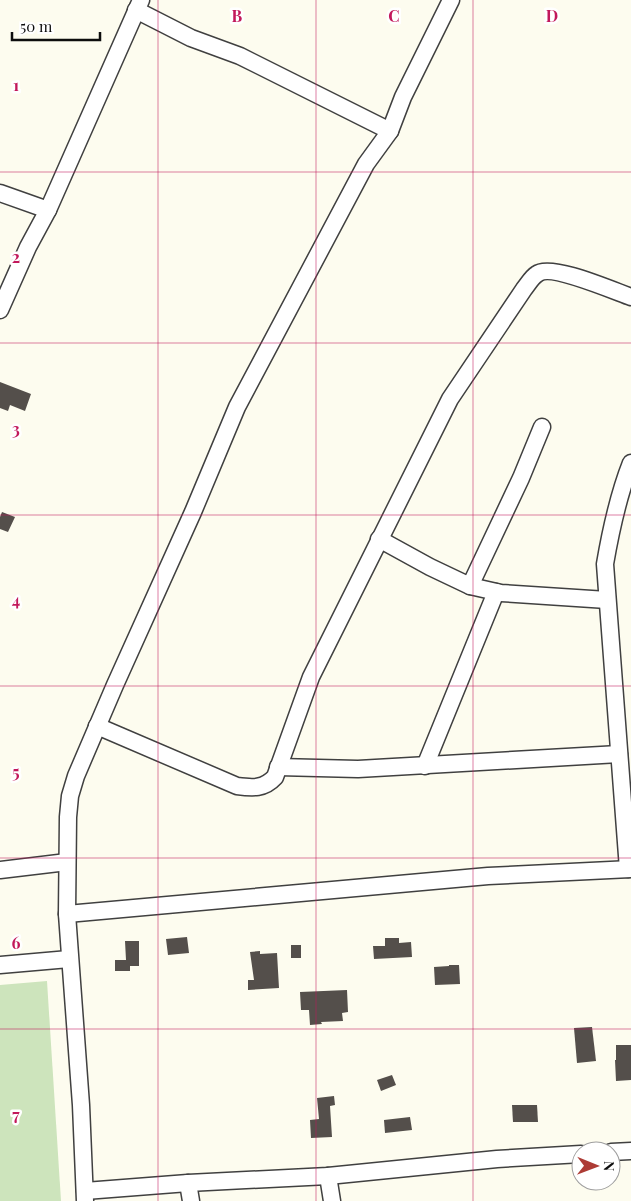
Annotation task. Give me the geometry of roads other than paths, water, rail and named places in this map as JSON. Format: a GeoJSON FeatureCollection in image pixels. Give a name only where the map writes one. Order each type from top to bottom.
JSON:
{"type":"FeatureCollection","features":[{"type":"Feature","properties":{"kind":"street"},"geometry":{"type":"LineString","coordinates":[[451,0],[403,97],[390,131],[366,164],[237,407],[193,512],[76,776],[70,796],[67,914],[81,1105],[85,1196],[188,1183],[328,1176],[497,1159],[571,1155]]}},
{"type":"Feature","properties":{"kind":"street"},"geometry":{"type":"LineString","coordinates":[[0,310],[28,247],[48,210],[138,5],[191,38],[240,56],[390,131]]}},
{"type":"Feature","properties":{"kind":"street"},"geometry":{"type":"LineString","coordinates":[[0,193],[48,210]]}},
{"type":"Feature","properties":{"kind":"street"},"geometry":{"type":"LineString","coordinates":[[97,726],[237,786],[254,788],[268,784],[275,777],[311,677],[450,399],[488,340],[537,273],[550,270],[631,297]]}},
{"type":"Feature","properties":{"kind":"street"},"geometry":{"type":"LineString","coordinates":[[470,586],[521,478],[542,427]]}},
{"type":"Feature","properties":{"kind":"street"},"geometry":{"type":"LineString","coordinates":[[67,914],[488,876],[629,869],[607,600],[606,564],[612,523],[631,463]]}},
{"type":"Feature","properties":{"kind":"street"},"geometry":{"type":"LineString","coordinates":[[379,539],[470,586],[496,592],[607,600]]}},
{"type":"Feature","properties":{"kind":"street"},"geometry":{"type":"LineString","coordinates":[[426,766],[496,592]]}},
{"type":"Feature","properties":{"kind":"street"},"geometry":{"type":"LineString","coordinates":[[278,768],[358,769],[620,754]]}},
{"type":"Feature","properties":{"kind":"street"},"geometry":{"type":"LineString","coordinates":[[0,870],[67,862]]}},
{"type":"Feature","properties":{"kind":"street"},"geometry":{"type":"LineString","coordinates":[[0,965],[69,959]]}},
{"type":"Feature","properties":{"kind":"street"},"geometry":{"type":"LineString","coordinates":[[328,1176],[332,1201]]}},
{"type":"Feature","properties":{"kind":"street"},"geometry":{"type":"LineString","coordinates":[[188,1183],[191,1201]]}}]}
